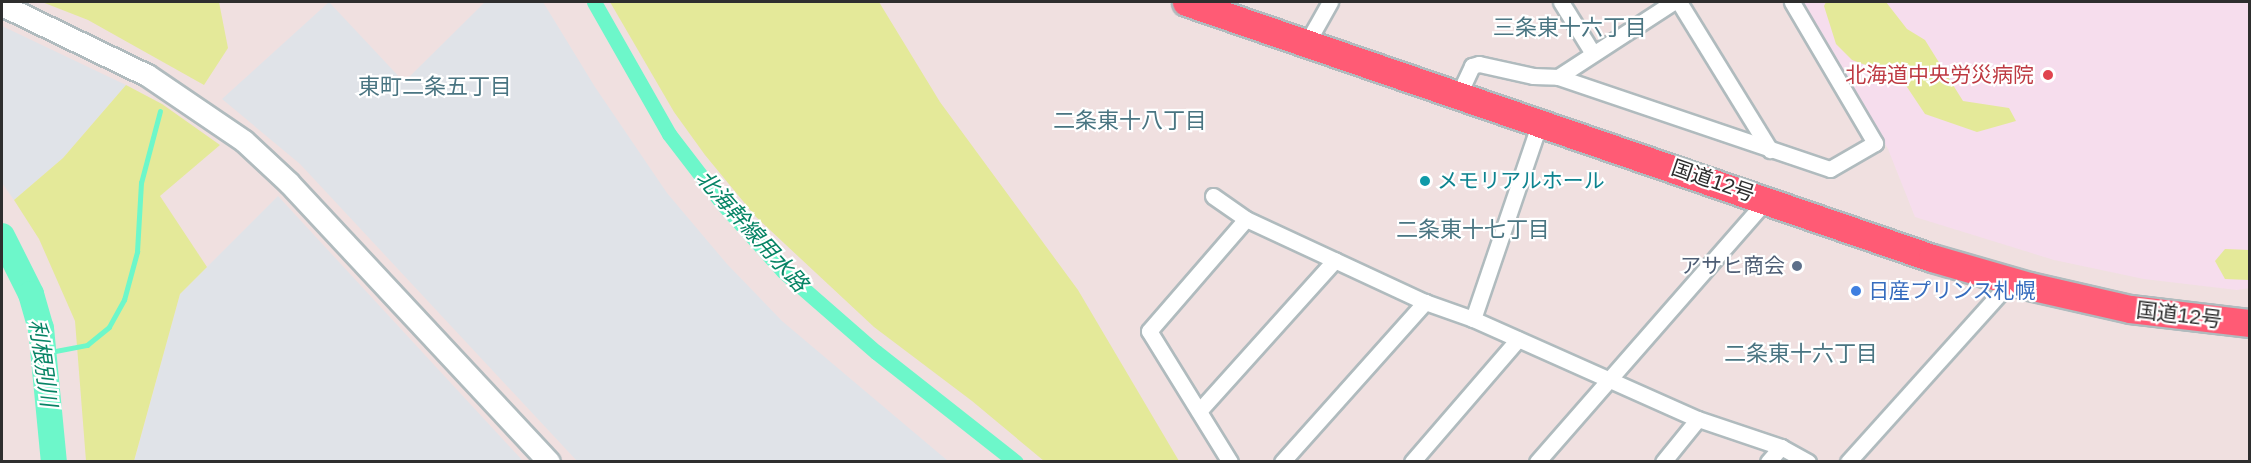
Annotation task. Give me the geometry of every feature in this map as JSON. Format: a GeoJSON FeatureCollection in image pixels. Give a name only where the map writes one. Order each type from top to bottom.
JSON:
{"type":"FeatureCollection","features":[{"type":"Feature","properties":{"kind":"highway","name":"国道12号"},"geometry":{"type":"LineString","coordinates":[[1186,2],[1308,41],[1766,200],[2011,281],[2130,309],[2250,323]]}},
{"type":"Feature","properties":{"kind":"street"},"geometry":{"type":"LineString","coordinates":[[1308,41],[1324,2]]}},
{"type":"Feature","properties":{"kind":"street"},"geometry":{"type":"LineString","coordinates":[[1561,2],[1592,52]]}},
{"type":"Feature","properties":{"kind":"street"},"geometry":{"type":"LineString","coordinates":[[1558,77],[1592,52],[1673,2]]}},
{"type":"Feature","properties":{"kind":"street"},"geometry":{"type":"LineString","coordinates":[[1679,2],[1770,150]]}},
{"type":"Feature","properties":{"kind":"street"},"geometry":{"type":"LineString","coordinates":[[1460,94],[1472,66],[1479,64],[1533,76],[1558,77],[1830,169],[1875,142],[1792,2]]}},
{"type":"Feature","properties":{"kind":"street"},"geometry":{"type":"LineString","coordinates":[[2,5],[147,75],[244,141],[289,183],[549,462]]}},
{"type":"Feature","properties":{"kind":"street"},"geometry":{"type":"LineString","coordinates":[[1473,319],[1540,122]]}},
{"type":"Feature","properties":{"kind":"street"},"geometry":{"type":"LineString","coordinates":[[1214,196],[1246,219],[1425,302],[1473,319],[1698,419],[1781,447],[1808,462]]}},
{"type":"Feature","properties":{"kind":"street"},"geometry":{"type":"LineString","coordinates":[[1537,462],[1766,200]]}},
{"type":"Feature","properties":{"kind":"street"},"geometry":{"type":"LineString","coordinates":[[1230,462],[1149,331],[1246,219]]}},
{"type":"Feature","properties":{"kind":"street"},"geometry":{"type":"LineString","coordinates":[[1199,411],[1335,260]]}},
{"type":"Feature","properties":{"kind":"street"},"geometry":{"type":"LineString","coordinates":[[1848,462],[2011,281]]}},
{"type":"Feature","properties":{"kind":"street"},"geometry":{"type":"LineString","coordinates":[[1282,462],[1425,302]]}},
{"type":"Feature","properties":{"kind":"street"},"geometry":{"type":"LineString","coordinates":[[1412,462],[1518,339]]}},
{"type":"Feature","properties":{"kind":"street"},"geometry":{"type":"LineString","coordinates":[[1663,462],[1698,419]]}},
{"type":"Feature","properties":{"kind":"street"},"geometry":{"type":"LineString","coordinates":[[1767,462],[1781,447]]}},
{"type":"Feature","properties":{"kind":"shaded area"},"geometry":{"type":"Polygon","coordinates":[[[329,2],[404,82],[485,2],[543,2],[595,87],[667,193],[727,264],[782,321],[948,461],[577,461],[300,164],[222,99],[329,2]]]}},
{"type":"Feature","properties":{"kind":"shaded area","name":"北海道中央労災病院"},"geometry":{"type":"Polygon","coordinates":[[[1803,2],[2249,2],[2249,288],[2237,290],[2144,279],[2054,260],[1915,217],[1888,149],[1803,2]]]}},
{"type":"Feature","properties":{"kind":"shaded area"},"geometry":{"type":"Polygon","coordinates":[[[2,26],[126,85],[63,158],[14,200],[2,183],[2,26]]]}},
{"type":"Feature","properties":{"kind":"shaded area"},"geometry":{"type":"Polygon","coordinates":[[[278,196],[523,461],[134,462],[180,294],[278,196]]]}},
{"type":"Feature","properties":{"kind":"green space"},"geometry":{"type":"Polygon","coordinates":[[[42,2],[219,2],[228,48],[204,85],[88,20],[42,2]]]}},
{"type":"Feature","properties":{"kind":"green space"},"geometry":{"type":"Polygon","coordinates":[[[610,2],[879,2],[940,102],[1078,290],[1179,461],[1044,461],[972,401],[874,327],[756,217],[705,155],[674,112],[610,2]]]}},
{"type":"Feature","properties":{"kind":"green space"},"geometry":{"type":"Polygon","coordinates":[[[1826,2],[1886,2],[1907,29],[1925,40],[1963,101],[2009,108],[2016,121],[1977,132],[1925,114],[1901,78],[1852,60],[1836,44],[1824,6],[1826,2]]]}},
{"type":"Feature","properties":{"kind":"green space"},"geometry":{"type":"Polygon","coordinates":[[[126,85],[162,104],[220,145],[160,196],[207,267],[180,294],[134,461],[86,461],[75,321],[39,239],[14,200],[63,158],[126,85]]]}},
{"type":"Feature","properties":{"kind":"green space"},"geometry":{"type":"Polygon","coordinates":[[[2225,249],[2249,250],[2249,280],[2225,279],[2215,261],[2225,249]]]}},
{"type":"Feature","properties":{"kind":"waterway","name":"北海幹線用水路"},"geometry":{"type":"LineString","coordinates":[[594,2],[669,134],[722,203],[783,271],[876,352],[1016,462]]}},
{"type":"Feature","properties":{"kind":"waterway"},"geometry":{"type":"LineString","coordinates":[[45,353],[87,345],[109,327],[124,300],[137,252],[141,183],[160,111]]}},
{"type":"Feature","properties":{"kind":"waterway","name":"利根別川"},"geometry":{"type":"LineString","coordinates":[[2,236],[31,294],[41,328],[54,462]]}},
{"type":"Feature","properties":{"kind":"place","name":"北海道中央労災病院"},"geometry":{"type":"Point","coordinates":[2048,75]}},
{"type":"Feature","properties":{"kind":"place","name":"メモリアルホール"},"geometry":{"type":"Point","coordinates":[1425,181]}},
{"type":"Feature","properties":{"kind":"place","name":"アサヒ商会"},"geometry":{"type":"Point","coordinates":[1797,266]}},
{"type":"Feature","properties":{"kind":"place","name":"日産プリンス札幌"},"geometry":{"type":"Point","coordinates":[1856,291]}},
{"type":"Feature","properties":{"kind":"district","name":"三条東十六丁目"},"geometry":{"type":"Point","coordinates":[1570,28]}},
{"type":"Feature","properties":{"kind":"district","name":"東町二条五丁目"},"geometry":{"type":"Point","coordinates":[435,87]}},
{"type":"Feature","properties":{"kind":"district","name":"二条東十八丁目"},"geometry":{"type":"Point","coordinates":[1130,121]}},
{"type":"Feature","properties":{"kind":"district","name":"二条東十七丁目"},"geometry":{"type":"Point","coordinates":[1473,230]}},
{"type":"Feature","properties":{"kind":"district","name":"二条東十六丁目"},"geometry":{"type":"Point","coordinates":[1801,354]}}]}
